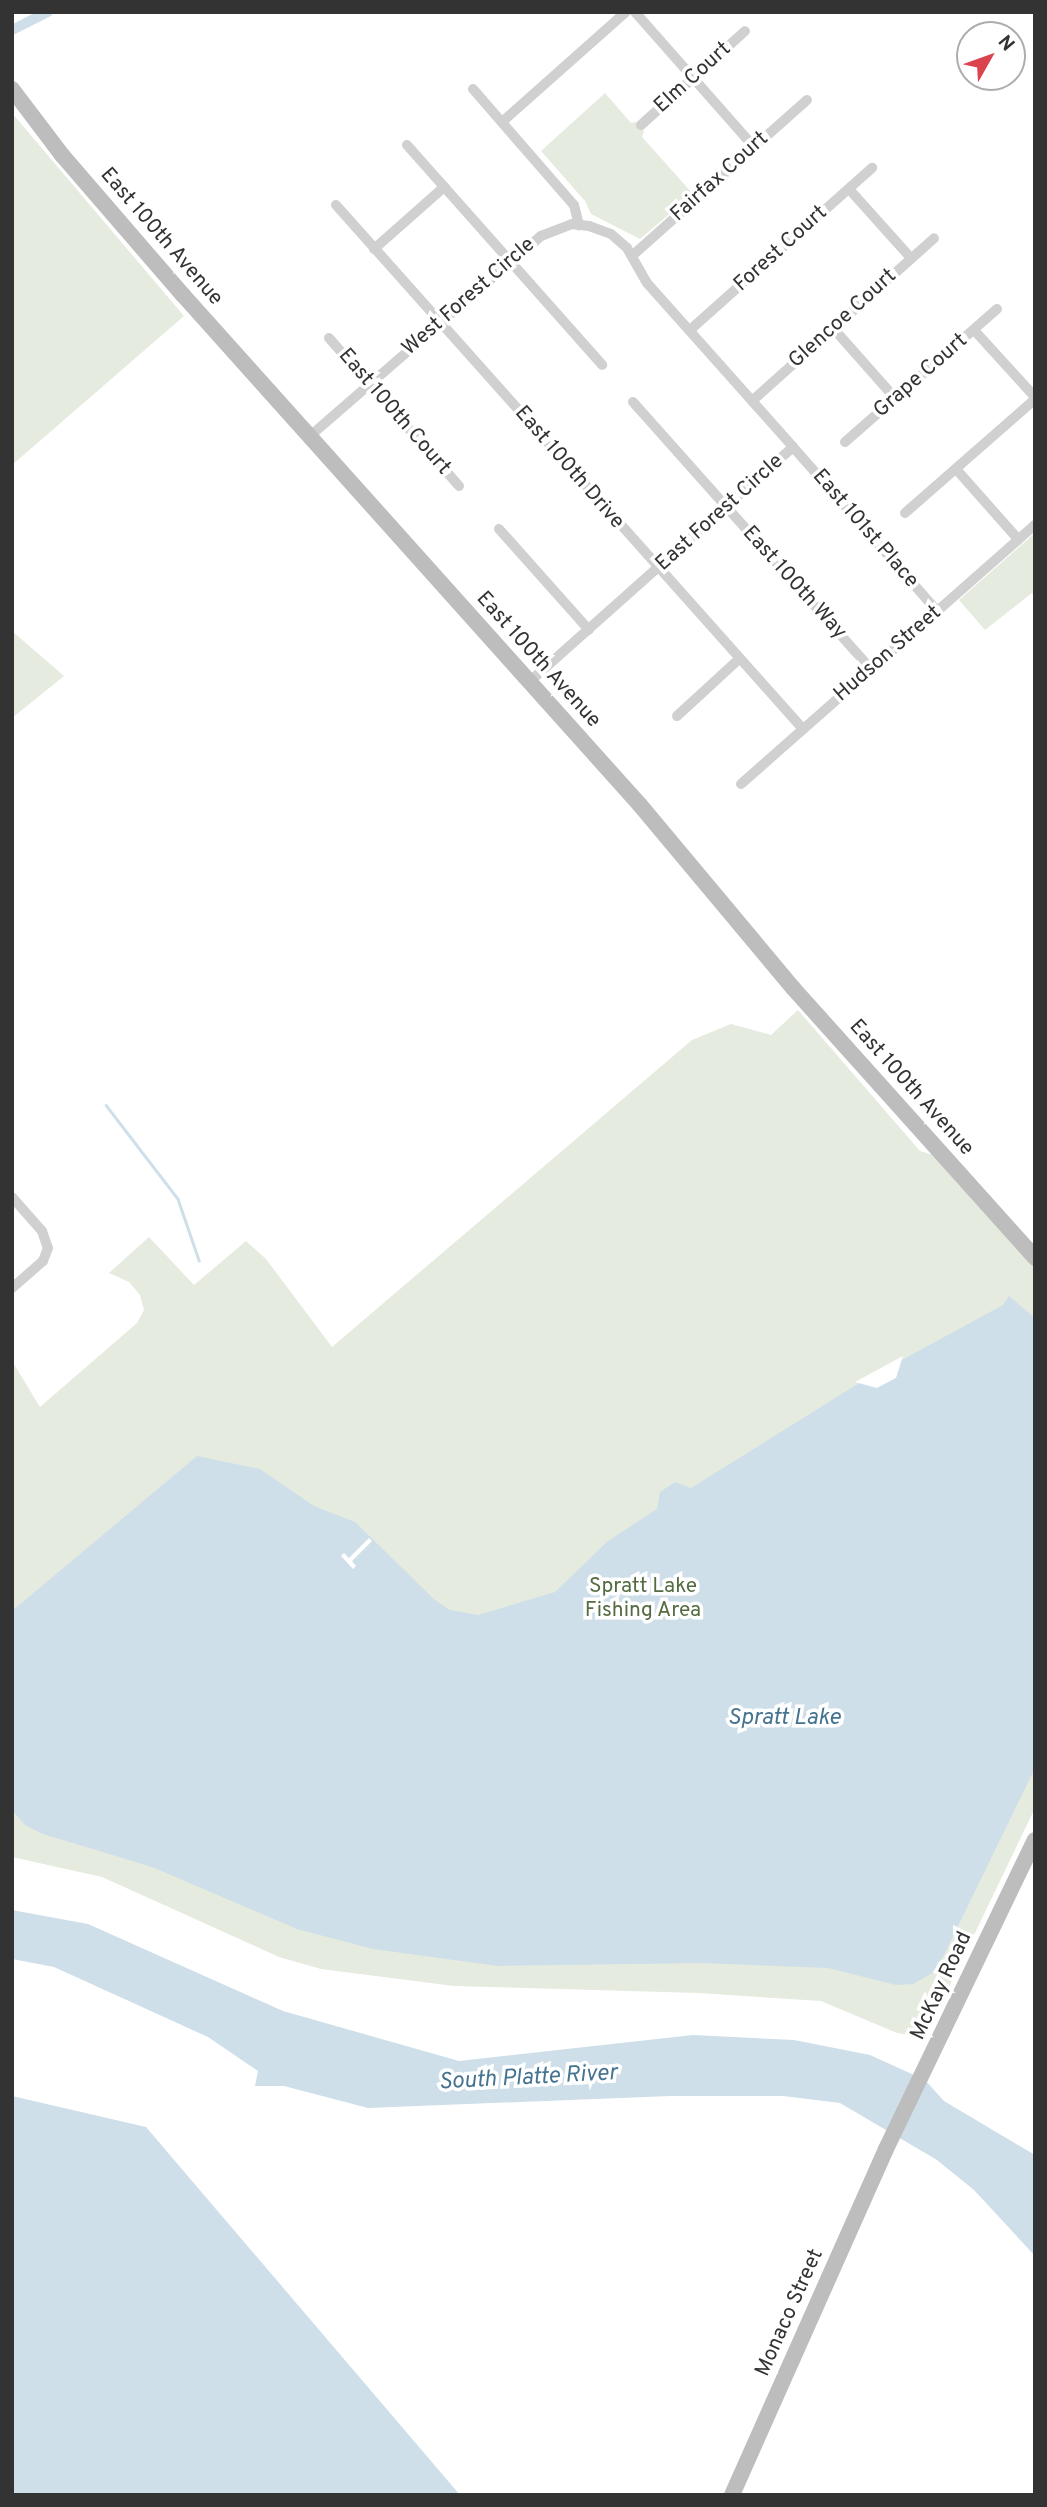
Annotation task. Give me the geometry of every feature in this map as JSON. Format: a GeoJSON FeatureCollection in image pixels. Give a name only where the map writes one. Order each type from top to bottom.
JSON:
{"type":"FeatureCollection","features":[{"type":"Feature","properties":{"kind":"street"},"geometry":{"type":"LineString","coordinates":[[502,122],[626,12]]}},
{"type":"Feature","properties":{"kind":"street"},"geometry":{"type":"LineString","coordinates":[[635,12],[754,147]]}},
{"type":"Feature","properties":{"kind":"street","name":"Elm Court"},"geometry":{"type":"LineString","coordinates":[[641,125],[745,31]]}},
{"type":"Feature","properties":{"kind":"street","name":"East 100th Avenue"},"geometry":{"type":"LineString","coordinates":[[12,89],[62,155],[1035,1258]]}},
{"type":"Feature","properties":{"kind":"street"},"geometry":{"type":"LineString","coordinates":[[473,89],[574,205],[579,225],[611,234],[633,255],[647,283],[690,330]]}},
{"type":"Feature","properties":{"kind":"street","name":"Fairfax Court"},"geometry":{"type":"LineString","coordinates":[[633,255],[807,100]]}},
{"type":"Feature","properties":{"kind":"street"},"geometry":{"type":"LineString","coordinates":[[407,145],[602,365]]}},
{"type":"Feature","properties":{"kind":"street","name":"Forest Court"},"geometry":{"type":"LineString","coordinates":[[690,330],[872,168]]}},
{"type":"Feature","properties":{"kind":"street"},"geometry":{"type":"LineString","coordinates":[[374,248],[444,187]]}},
{"type":"Feature","properties":{"kind":"street"},"geometry":{"type":"LineString","coordinates":[[849,189],[911,258]]}},
{"type":"Feature","properties":{"kind":"street","name":"East 100th Drive"},"geometry":{"type":"LineString","coordinates":[[337,205],[657,569],[803,729]]}},
{"type":"Feature","properties":{"kind":"street","name":"West Forest Circle"},"geometry":{"type":"LineString","coordinates":[[310,436],[509,261],[541,236],[579,225]]}},
{"type":"Feature","properties":{"kind":"street","name":"Glencoe Court"},"geometry":{"type":"LineString","coordinates":[[752,401],[934,238]]}},
{"type":"Feature","properties":{"kind":"street","name":"Grape Court"},"geometry":{"type":"LineString","coordinates":[[845,442],[998,309]]}},
{"type":"Feature","properties":{"kind":"street"},"geometry":{"type":"LineString","coordinates":[[833,328],[895,398]]}},
{"type":"Feature","properties":{"kind":"street","name":"East Forest Circle"},"geometry":{"type":"LineString","coordinates":[[529,682],[793,447],[690,330]]}},
{"type":"Feature","properties":{"kind":"street"},"geometry":{"type":"LineString","coordinates":[[905,513],[1035,398],[974,330]]}},
{"type":"Feature","properties":{"kind":"street","name":"East 100th Court"},"geometry":{"type":"LineString","coordinates":[[329,338],[459,485]]}},
{"type":"Feature","properties":{"kind":"street","name":"East 100th Way"},"geometry":{"type":"LineString","coordinates":[[633,402],[872,668]]}},
{"type":"Feature","properties":{"kind":"street","name":"East 101st Place"},"geometry":{"type":"LineString","coordinates":[[793,447],[937,611]]}},
{"type":"Feature","properties":{"kind":"street"},"geometry":{"type":"LineString","coordinates":[[956,469],[1018,539]]}},
{"type":"Feature","properties":{"kind":"street","name":"Hudson Street"},"geometry":{"type":"LineString","coordinates":[[741,784],[1035,524]]}},
{"type":"Feature","properties":{"kind":"street"},"geometry":{"type":"LineString","coordinates":[[499,529],[589,630]]}},
{"type":"Feature","properties":{"kind":"street"},"geometry":{"type":"LineString","coordinates":[[677,716],[738,660]]}},
{"type":"Feature","properties":{"kind":"street"},"geometry":{"type":"LineString","coordinates":[[12,1197],[48,1244],[45,1258],[12,1288]]}},
{"type":"Feature","properties":{"kind":"street","name":"McKay Road"},"geometry":{"type":"LineString","coordinates":[[886,2149],[1035,1840]]}},
{"type":"Feature","properties":{"kind":"street","name":"Monaco Street"},"geometry":{"type":"LineString","coordinates":[[732,2495],[886,2149]]}},
{"type":"Feature","properties":{"kind":"green space"},"geometry":{"type":"Polygon","coordinates":[[[605,93],[631,123],[636,122],[644,131],[642,137],[693,194],[640,239],[591,214],[585,201],[541,151],[605,93]]]}},
{"type":"Feature","properties":{"kind":"green space"},"geometry":{"type":"Polygon","coordinates":[[[12,113],[184,316],[12,465],[12,113]]]}},
{"type":"Feature","properties":{"kind":"green space"},"geometry":{"type":"Polygon","coordinates":[[[1035,533],[1035,596],[1032,593],[985,630],[959,600],[1035,533]]]}},
{"type":"Feature","properties":{"kind":"green space"},"geometry":{"type":"Polygon","coordinates":[[[12,631],[64,676],[12,718],[12,631]]]}},
{"type":"Feature","properties":{"kind":"green space","name":"Spratt Lake Fishing Area"},"geometry":{"type":"Polygon","coordinates":[[[798,1010],[920,1151],[937,1156],[1035,1265],[1035,1808],[925,2037],[897,2033],[821,2001],[699,1993],[454,1986],[321,1969],[279,1957],[102,1877],[12,1857],[12,1361],[40,1407],[137,1323],[144,1310],[140,1295],[129,1282],[109,1273],[149,1237],[194,1285],[246,1241],[266,1259],[332,1347],[692,1040],[731,1024],[771,1035],[798,1010]]]}},
{"type":"Feature","properties":{"kind":"water","name":"Spratt Lake"},"geometry":{"type":"Polygon","coordinates":[[[1009,1296],[1035,1318],[1035,1768],[943,1957],[931,1974],[913,1984],[896,1985],[828,1968],[702,1963],[498,1966],[373,1949],[297,1929],[152,1867],[43,1834],[25,1825],[12,1810],[12,1611],[197,1456],[260,1469],[314,1506],[355,1522],[435,1600],[450,1610],[478,1615],[555,1592],[608,1541],[657,1509],[660,1492],[675,1482],[691,1488],[856,1385],[1003,1305],[1009,1296]]]}},
{"type":"Feature","properties":{"kind":"water","name":"South Platte River"},"geometry":{"type":"Polygon","coordinates":[[[12,1910],[88,1924],[283,2011],[459,2061],[693,2035],[794,2040],[870,2055],[925,2080],[944,2101],[1035,2155],[1035,2256],[974,2190],[937,2160],[840,2103],[783,2096],[670,2096],[368,2108],[284,2086],[255,2086],[258,2071],[208,2037],[54,1967],[12,1959],[12,1910]]]}},
{"type":"Feature","properties":{"kind":"water"},"geometry":{"type":"Polygon","coordinates":[[[12,2096],[146,2127],[460,2495],[12,2495],[12,2096]]]}},
{"type":"Feature","properties":{"kind":"pier"},"geometry":{"type":"Polygon","coordinates":[[[903,1356],[896,1378],[877,1388],[855,1382],[903,1356]]]}},
{"type":"Feature","properties":{"kind":"pier"},"geometry":{"type":"Polygon","coordinates":[[[369,1538],[372,1541],[352,1561],[356,1566],[353,1569],[341,1556],[344,1553],[349,1558],[369,1538]]]}},
{"type":"Feature","properties":{"kind":"waterway"},"geometry":{"type":"LineString","coordinates":[[12,30],[48,12]]}},
{"type":"Feature","properties":{"kind":"waterway"},"geometry":{"type":"LineString","coordinates":[[106,1105],[178,1199],[199,1260]]}}]}
